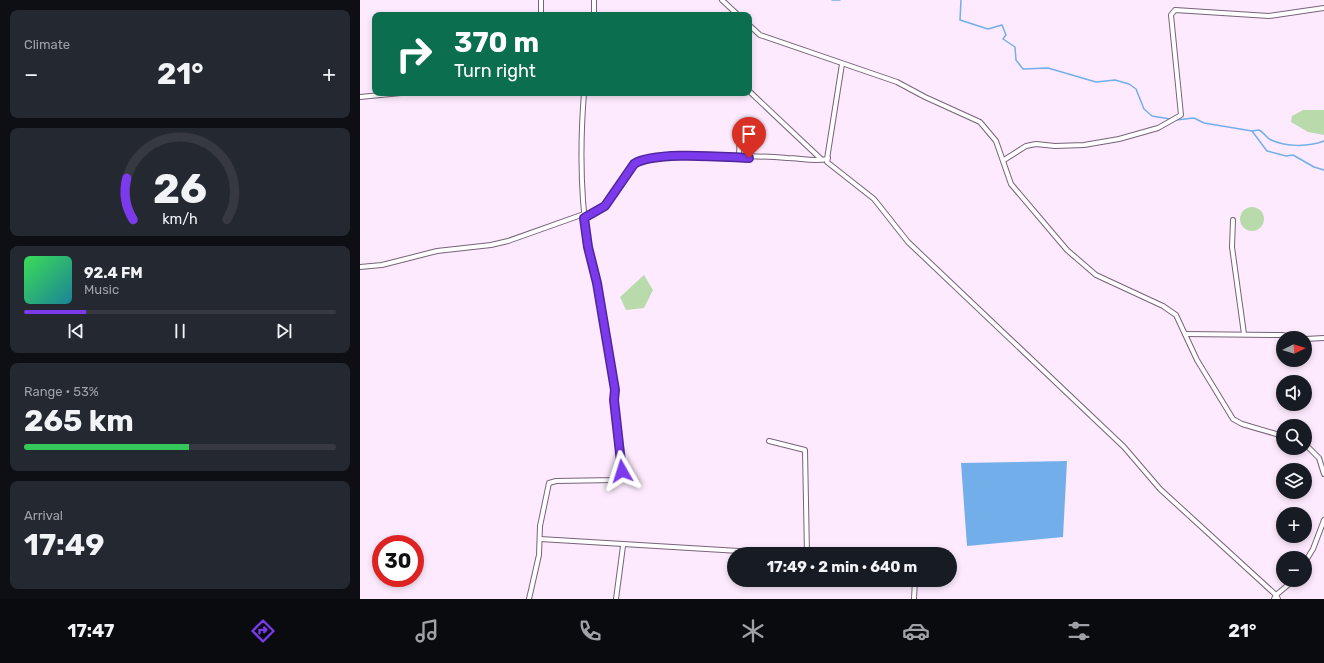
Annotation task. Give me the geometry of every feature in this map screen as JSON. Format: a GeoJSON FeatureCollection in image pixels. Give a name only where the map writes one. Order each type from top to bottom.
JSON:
{"type":"FeatureCollection","features":[{"type":"Feature","properties":{"kind":"street"},"geometry":{"type":"LineString","coordinates":[[541,0],[541,12]]}},
{"type":"Feature","properties":{"kind":"street"},"geometry":{"type":"LineString","coordinates":[[594,0],[594,12]]}},
{"type":"Feature","properties":{"kind":"street"},"geometry":{"type":"LineString","coordinates":[[722,0],[735,12]]}},
{"type":"Feature","properties":{"kind":"street"},"geometry":{"type":"LineString","coordinates":[[1004,160],[1026,146],[1036,144],[1055,146],[1084,145],[1119,139],[1158,128],[1181,115],[1171,15],[1175,10],[1269,16],[1324,8]]}},
{"type":"Feature","properties":{"kind":"street"},"geometry":{"type":"LineString","coordinates":[[752,28],[760,35],[897,82],[924,97],[980,122],[996,140],[1011,184],[1067,250],[1096,274],[1169,310],[1176,315],[1197,360],[1233,419],[1242,424],[1276,434]]}},
{"type":"Feature","properties":{"kind":"street"},"geometry":{"type":"LineString","coordinates":[[842,64],[827,162],[874,199],[908,242],[1124,447],[1160,489],[1276,598],[1287,587]]}},
{"type":"Feature","properties":{"kind":"street"},"geometry":{"type":"LineString","coordinates":[[752,94],[822,160]]}},
{"type":"Feature","properties":{"kind":"street"},"geometry":{"type":"LineString","coordinates":[[360,97],[372,96]]}},
{"type":"Feature","properties":{"kind":"street"},"geometry":{"type":"LineString","coordinates":[[529,599],[539,555],[540,526],[549,483],[556,481],[615,480],[620,478],[622,471],[614,400],[615,390],[597,283],[588,247],[584,216],[580,145],[584,96]]}},
{"type":"Feature","properties":{"kind":"street"},"geometry":{"type":"LineString","coordinates":[[739,157],[740,128]]}},
{"type":"Feature","properties":{"kind":"street"},"geometry":{"type":"LineString","coordinates":[[360,267],[382,265],[437,251],[491,245],[508,241],[584,216],[605,206],[634,164],[640,160],[666,157],[739,157],[822,160],[828,158]]}},
{"type":"Feature","properties":{"kind":"street"},"geometry":{"type":"LineString","coordinates":[[1233,220],[1232,247],[1244,334]]}},
{"type":"Feature","properties":{"kind":"street"},"geometry":{"type":"LineString","coordinates":[[1185,334],[1276,335]]}},
{"type":"Feature","properties":{"kind":"street"},"geometry":{"type":"LineString","coordinates":[[1312,339],[1324,338]]}},
{"type":"Feature","properties":{"kind":"street"},"geometry":{"type":"LineString","coordinates":[[769,441],[805,450],[807,547]]}},
{"type":"Feature","properties":{"kind":"street"},"geometry":{"type":"LineString","coordinates":[[1312,451],[1320,458],[1324,474]]}},
{"type":"Feature","properties":{"kind":"street"},"geometry":{"type":"LineString","coordinates":[[1312,551],[1324,520]]}},
{"type":"Feature","properties":{"kind":"street"},"geometry":{"type":"LineString","coordinates":[[540,539],[623,546],[727,551]]}},
{"type":"Feature","properties":{"kind":"street"},"geometry":{"type":"LineString","coordinates":[[616,599],[623,546]]}},
{"type":"Feature","properties":{"kind":"street"},"geometry":{"type":"LineString","coordinates":[[914,599],[915,587]]}},
{"type":"Feature","properties":{"kind":"green space"},"geometry":{"type":"Polygon","coordinates":[[[1303,110],[1324,110],[1324,135],[1308,132],[1291,122],[1292,116],[1303,110]]]}},
{"type":"Feature","properties":{"kind":"green space"},"geometry":{"type":"Polygon","coordinates":[[[1252,207],[1260,211],[1264,219],[1260,227],[1252,231],[1244,227],[1240,219],[1244,211],[1252,207]]]}},
{"type":"Feature","properties":{"kind":"green space"},"geometry":{"type":"Polygon","coordinates":[[[644,275],[653,290],[644,308],[626,310],[620,297],[644,275]]]}},
{"type":"Feature","properties":{"kind":"water"},"geometry":{"type":"Polygon","coordinates":[[[1067,461],[1063,537],[967,546],[961,463],[1067,461]]]}},
{"type":"Feature","properties":{"kind":"waterway"},"geometry":{"type":"LineString","coordinates":[[832,0],[840,0]]}},
{"type":"Feature","properties":{"kind":"waterway"},"geometry":{"type":"LineString","coordinates":[[961,0],[960,20],[988,29],[1002,25],[1006,35],[1003,39],[1015,47],[1016,60],[1023,69],[1048,68],[1096,82],[1115,80],[1129,84],[1136,89],[1144,109],[1152,116],[1170,119]]}},
{"type":"Feature","properties":{"kind":"waterway"},"geometry":{"type":"LineString","coordinates":[[1176,120],[1194,118],[1204,123],[1252,131],[1267,151],[1286,156],[1293,155],[1314,167],[1324,170]]}},
{"type":"Feature","properties":{"kind":"waterway"},"geometry":{"type":"LineString","coordinates":[[1252,131],[1259,130],[1271,140],[1291,145],[1304,145],[1324,141]]}},
{"type":"Feature","properties":{"kind":"route"},"geometry":{"type":"LineString","coordinates":[[622,471],[614,400],[615,390],[597,283],[588,247],[584,218],[605,206],[634,164],[640,160],[666,157],[749,158]]}}]}
